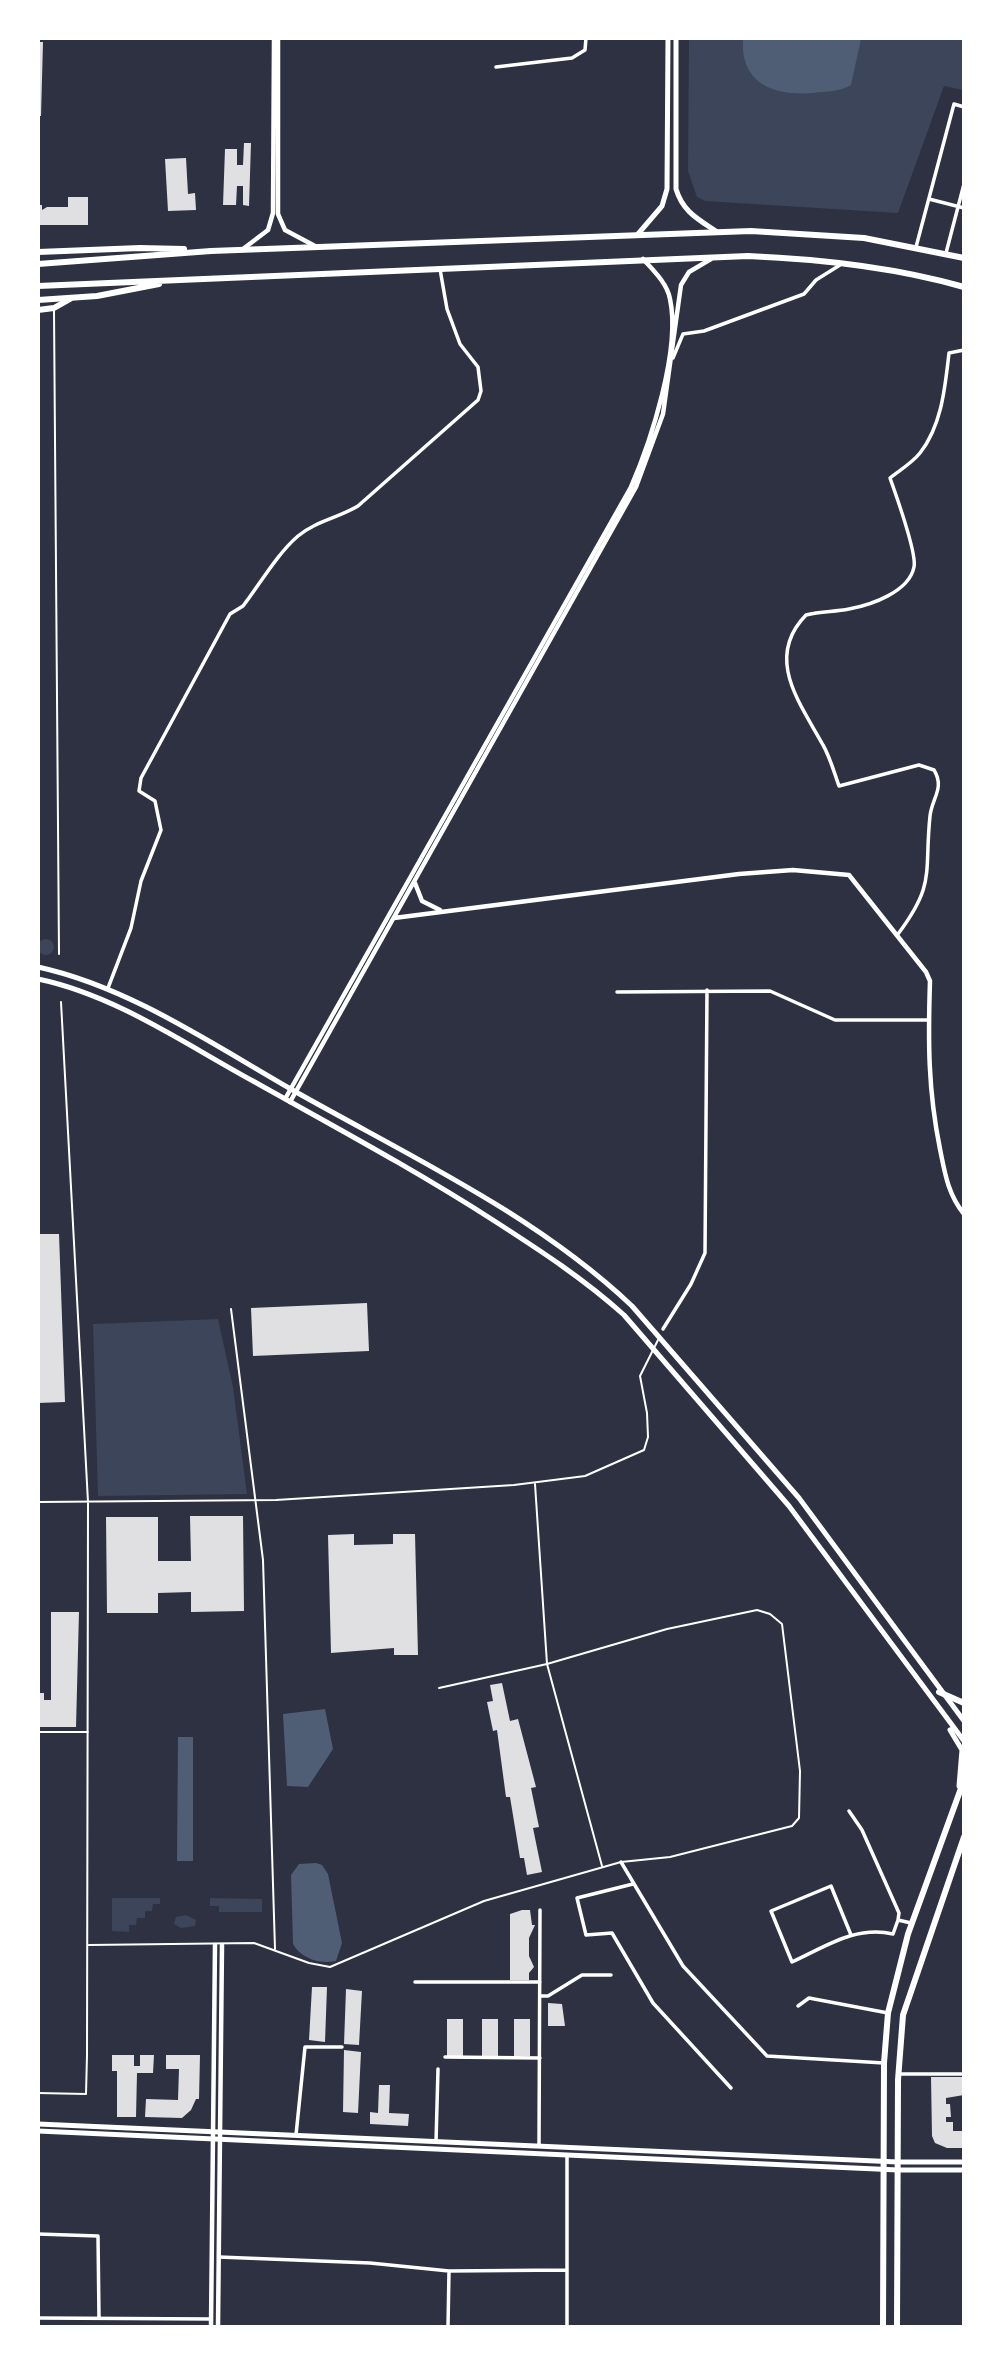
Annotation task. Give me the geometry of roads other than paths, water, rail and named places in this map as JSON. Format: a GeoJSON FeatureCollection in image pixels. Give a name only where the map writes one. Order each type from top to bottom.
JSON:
{"type":"FeatureCollection","features":[{"type":"Feature","properties":{"kind":"main road"},"geometry":{"type":"LineString","coordinates":[[638,234],[662,205],[667,189],[667,38]]}},
{"type":"Feature","properties":{"kind":"main road"},"geometry":{"type":"LineString","coordinates":[[676,38],[676,189],[681,204],[691,215],[718,232]]}},
{"type":"Feature","properties":{"kind":"main road"},"geometry":{"type":"LineString","coordinates":[[38,264],[242,249],[718,232],[864,238],[964,258]]}},
{"type":"Feature","properties":{"kind":"main road"},"geometry":{"type":"LineString","coordinates":[[38,252],[140,248],[211,251]]}},
{"type":"Feature","properties":{"kind":"main road"},"geometry":{"type":"LineString","coordinates":[[38,286],[716,256],[781,257],[842,264],[964,286]]}},
{"type":"Feature","properties":{"kind":"main road"},"geometry":{"type":"LineString","coordinates":[[38,300],[70,299],[178,280]]}},
{"type":"Feature","properties":{"kind":"main road"},"geometry":{"type":"LineString","coordinates":[[38,310],[54,308],[70,299]]}},
{"type":"Feature","properties":{"kind":"main road"},"geometry":{"type":"LineString","coordinates":[[38,967],[107,990],[294,1091],[480,1196],[608,1283],[641,1315],[799,1498],[939,1692],[964,1721]]}},
{"type":"Feature","properties":{"kind":"main road"},"geometry":{"type":"LineString","coordinates":[[38,979],[74,989],[143,1021],[288,1101],[431,1181],[549,1256],[599,1292],[624,1315],[789,1506],[964,1741]]}},
{"type":"Feature","properties":{"kind":"main road"},"geometry":{"type":"LineString","coordinates":[[939,1692],[964,1703]]}},
{"type":"Feature","properties":{"kind":"main road"},"geometry":{"type":"LineString","coordinates":[[936,1706],[962,1750],[957,1797]]}},
{"type":"Feature","properties":{"kind":"main road"},"geometry":{"type":"LineString","coordinates":[[883,2326],[884,2063],[888,2013],[911,1923],[964,1780]]}},
{"type":"Feature","properties":{"kind":"main road"},"geometry":{"type":"LineString","coordinates":[[897,2326],[898,2074],[903,2015],[909,1990],[964,1837]]}},
{"type":"Feature","properties":{"kind":"main road"},"geometry":{"type":"LineString","coordinates":[[38,2124],[898,2162],[964,2162]]}},
{"type":"Feature","properties":{"kind":"main road"},"geometry":{"type":"LineString","coordinates":[[38,2132],[898,2170],[964,2170]]}},
{"type":"Feature","properties":{"kind":"street"},"geometry":{"type":"LineString","coordinates":[[276,38],[278,214],[285,230],[316,247]]}},
{"type":"Feature","properties":{"kind":"street"},"geometry":{"type":"LineString","coordinates":[[242,249],[268,230],[273,213],[276,38]]}},
{"type":"Feature","properties":{"kind":"street"},"geometry":{"type":"LineString","coordinates":[[496,67],[572,58],[585,50],[586,38]]}},
{"type":"Feature","properties":{"kind":"street"},"geometry":{"type":"LineString","coordinates":[[916,247],[954,104],[964,107]]}},
{"type":"Feature","properties":{"kind":"street"},"geometry":{"type":"LineString","coordinates":[[946,254],[964,184]]}},
{"type":"Feature","properties":{"kind":"street"},"geometry":{"type":"LineString","coordinates":[[929,199],[964,208]]}},
{"type":"Feature","properties":{"kind":"street"},"geometry":{"type":"LineString","coordinates":[[288,1101],[415,882],[636,487],[663,414],[673,358],[681,285],[689,272],[716,256]]}},
{"type":"Feature","properties":{"kind":"street"},"geometry":{"type":"LineString","coordinates":[[294,1091],[387,919],[631,487],[647,450],[659,413],[668,358],[670,299],[665,286],[642,258]]}},
{"type":"Feature","properties":{"kind":"street"},"geometry":{"type":"LineString","coordinates":[[673,358],[683,334],[704,331],[804,294],[816,280],[842,264]]}},
{"type":"Feature","properties":{"kind":"street"},"geometry":{"type":"LineString","coordinates":[[107,990],[131,928],[141,881],[161,830],[155,801],[139,791],[141,778],[230,614],[243,606],[298,536],[329,517],[342,516],[358,506],[478,400],[481,391],[478,367],[460,344],[447,309],[440,269]]}},
{"type":"Feature","properties":{"kind":"street"},"geometry":{"type":"LineString","coordinates":[[898,934],[919,906],[928,878],[930,815],[939,788],[939,778],[934,770],[919,765],[839,786],[824,746],[801,710],[791,683],[789,638],[806,615],[850,609],[879,600],[890,595],[912,574],[915,559],[890,478],[919,454],[929,438],[944,400],[949,353],[964,350]]}},
{"type":"Feature","properties":{"kind":"street"},"geometry":{"type":"LineString","coordinates":[[387,919],[793,870],[849,875],[898,934],[930,981],[927,1065],[932,1111],[949,1192],[964,1214]]}},
{"type":"Feature","properties":{"kind":"street"},"geometry":{"type":"LineString","coordinates":[[415,882],[422,901],[444,912]]}},
{"type":"Feature","properties":{"kind":"street"},"geometry":{"type":"LineString","coordinates":[[663,1329],[705,1254],[707,990]]}},
{"type":"Feature","properties":{"kind":"street"},"geometry":{"type":"LineString","coordinates":[[617,992],[770,991],[835,1020],[929,1020]]}},
{"type":"Feature","properties":{"kind":"street"},"geometry":{"type":"LineString","coordinates":[[849,1811],[862,1830],[899,1913],[893,1934],[877,1930],[851,1935],[792,1962],[771,1911],[831,1886],[851,1935]]}},
{"type":"Feature","properties":{"kind":"street"},"geometry":{"type":"LineString","coordinates":[[621,1862],[683,1966],[767,2056],[884,2063]]}},
{"type":"Feature","properties":{"kind":"street"},"geometry":{"type":"LineString","coordinates":[[634,1884],[577,1898],[586,1935],[612,1933],[653,2003],[731,2088]]}},
{"type":"Feature","properties":{"kind":"street"},"geometry":{"type":"LineString","coordinates":[[539,2154],[540,1910]]}},
{"type":"Feature","properties":{"kind":"street"},"geometry":{"type":"LineString","coordinates":[[898,1920],[911,1923]]}},
{"type":"Feature","properties":{"kind":"street"},"geometry":{"type":"LineString","coordinates":[[211,2326],[215,1945]]}},
{"type":"Feature","properties":{"kind":"street"},"geometry":{"type":"LineString","coordinates":[[218,2326],[222,1945]]}},
{"type":"Feature","properties":{"kind":"street"},"geometry":{"type":"LineString","coordinates":[[540,1996],[548,1996],[582,1975],[611,1975]]}},
{"type":"Feature","properties":{"kind":"street"},"geometry":{"type":"LineString","coordinates":[[415,1982],[540,1982]]}},
{"type":"Feature","properties":{"kind":"street"},"geometry":{"type":"LineString","coordinates":[[798,2007],[809,1998],[888,2013]]}},
{"type":"Feature","properties":{"kind":"street"},"geometry":{"type":"LineString","coordinates":[[296,2136],[305,2047],[342,2047]]}},
{"type":"Feature","properties":{"kind":"street"},"geometry":{"type":"LineString","coordinates":[[445,2057],[540,2058]]}},
{"type":"Feature","properties":{"kind":"street"},"geometry":{"type":"LineString","coordinates":[[436,2142],[438,2069]]}},
{"type":"Feature","properties":{"kind":"street"},"geometry":{"type":"LineString","coordinates":[[898,2074],[964,2074]]}},
{"type":"Feature","properties":{"kind":"street"},"geometry":{"type":"LineString","coordinates":[[566,2326],[567,2155]]}},
{"type":"Feature","properties":{"kind":"street"},"geometry":{"type":"LineString","coordinates":[[38,2234],[97,2236],[99,2318]]}},
{"type":"Feature","properties":{"kind":"street"},"geometry":{"type":"LineString","coordinates":[[219,2258],[370,2263],[449,2271],[567,2270]]}},
{"type":"Feature","properties":{"kind":"street"},"geometry":{"type":"LineString","coordinates":[[448,2326],[449,2271]]}},
{"type":"Feature","properties":{"kind":"street"},"geometry":{"type":"LineString","coordinates":[[38,2318],[211,2319]]}},
{"type":"Feature","properties":{"kind":"lane"},"geometry":{"type":"LineString","coordinates":[[54,308],[60,954]]}},
{"type":"Feature","properties":{"kind":"lane"},"geometry":{"type":"LineString","coordinates":[[38,2094],[86,2094],[89,1945],[88,1502],[61,1002]]}},
{"type":"Feature","properties":{"kind":"lane"},"geometry":{"type":"LineString","coordinates":[[231,1309],[263,1560],[275,1951]]}},
{"type":"Feature","properties":{"kind":"lane"},"geometry":{"type":"LineString","coordinates":[[38,1502],[254,1500],[535,1482],[585,1476],[644,1450],[648,1437],[647,1413],[640,1376],[663,1329]]}},
{"type":"Feature","properties":{"kind":"lane"},"geometry":{"type":"LineString","coordinates":[[535,1482],[547,1664],[603,1866]]}},
{"type":"Feature","properties":{"kind":"lane"},"geometry":{"type":"LineString","coordinates":[[89,1945],[254,1943],[309,1963],[330,1967],[484,1901],[603,1866],[670,1857],[792,1826],[799,1818],[800,1771],[782,1624],[770,1614],[757,1610],[667,1629],[547,1664],[439,1688]]}},
{"type":"Feature","properties":{"kind":"lane"},"geometry":{"type":"LineString","coordinates":[[38,1731],[89,1731]]}}]}
